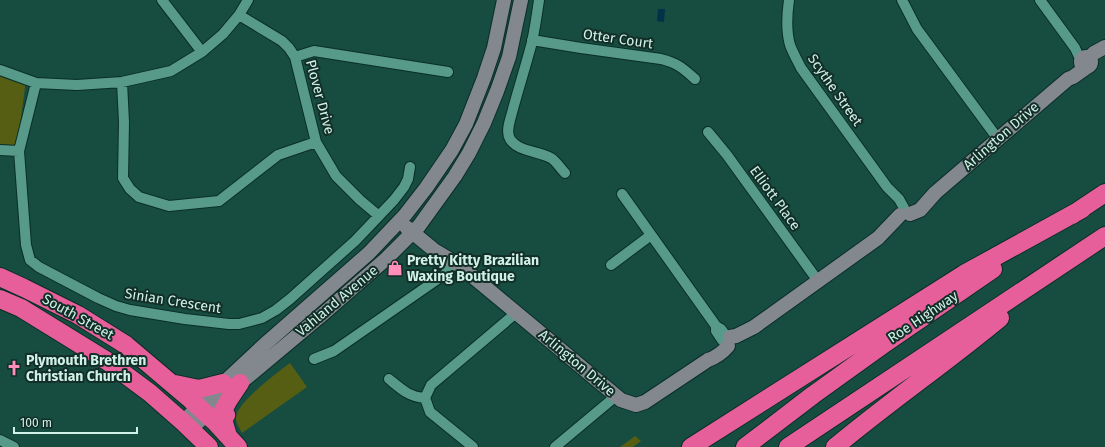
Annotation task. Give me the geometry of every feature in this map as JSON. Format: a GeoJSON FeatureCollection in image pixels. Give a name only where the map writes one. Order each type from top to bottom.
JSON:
{"type":"FeatureCollection","features":[{"type":"Feature","properties":{"kind":"highway","name":"Roe Highway"},"geometry":{"type":"LineString","coordinates":[[745,447],[813,395],[884,344],[1105,193]]}},
{"type":"Feature","properties":{"kind":"highway"},"geometry":{"type":"LineString","coordinates":[[691,447],[964,274],[1082,209]]}},
{"type":"Feature","properties":{"kind":"highway"},"geometry":{"type":"LineString","coordinates":[[788,447],[1105,236]]}},
{"type":"Feature","properties":{"kind":"highway"},"geometry":{"type":"LineString","coordinates":[[836,447],[871,417],[974,340],[1077,255]]}},
{"type":"Feature","properties":{"kind":"highway","name":"South Street"},"geometry":{"type":"LineString","coordinates":[[0,277],[78,315],[126,345],[172,383],[233,441]]}},
{"type":"Feature","properties":{"kind":"highway","name":"South Street"},"geometry":{"type":"LineString","coordinates":[[0,298],[21,308],[107,361],[150,393],[187,425],[209,447]]}},
{"type":"Feature","properties":{"kind":"highway"},"geometry":{"type":"LineString","coordinates":[[172,383],[199,389],[223,383]]}},
{"type":"Feature","properties":{"kind":"highway"},"geometry":{"type":"LineString","coordinates":[[233,441],[223,419],[226,415],[223,411],[240,383]]}},
{"type":"Feature","properties":{"kind":"main road","name":"Vahland Avenue"},"geometry":{"type":"LineString","coordinates":[[187,425],[202,410],[223,383],[272,337],[369,253],[402,218],[426,188],[452,150],[466,124],[494,48],[504,0]]}},
{"type":"Feature","properties":{"kind":"main road","name":"Vahland Avenue"},"geometry":{"type":"LineString","coordinates":[[202,410],[240,383],[334,305],[416,230],[455,176],[469,153],[484,123],[509,57],[521,0]]}},
{"type":"Feature","properties":{"kind":"main road","name":"Arlington Drive"},"geometry":{"type":"LineString","coordinates":[[402,218],[416,230],[441,246],[455,262],[621,400],[636,405],[645,402],[708,360],[716,358],[719,355],[725,339],[736,336],[754,327],[878,238],[896,228],[901,224],[904,212],[935,193],[1068,79],[1073,77],[1085,60],[1105,47]]}},
{"type":"Feature","properties":{"kind":"main road","name":"Arlington Drive"},"geometry":{"type":"LineString","coordinates":[[1085,60],[1105,52]]}},
{"type":"Feature","properties":{"kind":"street"},"geometry":{"type":"LineString","coordinates":[[162,0],[202,52]]}},
{"type":"Feature","properties":{"kind":"street"},"geometry":{"type":"LineString","coordinates":[[0,70],[36,83],[77,85],[122,82],[171,71],[202,52],[223,34],[239,15],[248,0]]}},
{"type":"Feature","properties":{"kind":"street"},"geometry":{"type":"LineString","coordinates":[[539,0],[532,40],[511,117],[508,135],[510,140],[521,148],[552,158],[565,173]]}},
{"type":"Feature","properties":{"kind":"street","name":"Scythe Street"},"geometry":{"type":"LineString","coordinates":[[789,0],[789,39],[794,55],[801,68],[887,187],[899,200],[904,212]]}},
{"type":"Feature","properties":{"kind":"street"},"geometry":{"type":"LineString","coordinates":[[902,0],[917,30],[998,139]]}},
{"type":"Feature","properties":{"kind":"street"},"geometry":{"type":"LineString","coordinates":[[1040,0],[1085,60]]}},
{"type":"Feature","properties":{"kind":"street","name":"Plover Drive"},"geometry":{"type":"LineString","coordinates":[[239,15],[282,41],[289,48],[295,57],[316,142],[336,176],[360,200],[379,216]]}},
{"type":"Feature","properties":{"kind":"street","name":"Otter Court"},"geometry":{"type":"LineString","coordinates":[[532,40],[670,61],[682,67],[694,80]]}},
{"type":"Feature","properties":{"kind":"street"},"geometry":{"type":"LineString","coordinates":[[295,57],[314,51],[448,72]]}},
{"type":"Feature","properties":{"kind":"street"},"geometry":{"type":"LineString","coordinates":[[122,82],[124,122],[123,178],[130,189],[138,197],[169,206],[219,201],[278,155],[316,142]]}},
{"type":"Feature","properties":{"kind":"street","name":"Sinian Crescent"},"geometry":{"type":"LineString","coordinates":[[36,83],[19,151],[26,245],[30,260],[39,268],[98,298],[130,310],[228,324],[239,324],[262,318],[276,310],[290,299],[355,241],[394,200],[404,187],[408,180],[410,167]]}},
{"type":"Feature","properties":{"kind":"street","name":"Elliott Place"},"geometry":{"type":"LineString","coordinates":[[708,132],[727,155],[818,281]]}},
{"type":"Feature","properties":{"kind":"street"},"geometry":{"type":"LineString","coordinates":[[0,150],[19,151]]}},
{"type":"Feature","properties":{"kind":"street"},"geometry":{"type":"LineString","coordinates":[[622,194],[725,339]]}},
{"type":"Feature","properties":{"kind":"street"},"geometry":{"type":"LineString","coordinates":[[611,265],[652,236]]}},
{"type":"Feature","properties":{"kind":"street"},"geometry":{"type":"LineString","coordinates":[[314,359],[334,352],[445,274],[455,262]]}},
{"type":"Feature","properties":{"kind":"street"},"geometry":{"type":"LineString","coordinates":[[473,447],[430,412],[425,398],[431,385],[516,313]]}},
{"type":"Feature","properties":{"kind":"street"},"geometry":{"type":"LineString","coordinates":[[389,379],[407,394],[425,398]]}},
{"type":"Feature","properties":{"kind":"street"},"geometry":{"type":"LineString","coordinates":[[555,447],[616,396]]}},
{"type":"Feature","properties":{"kind":"street"},"geometry":{"type":"LineString","coordinates":[[0,440],[14,447]]}},
{"type":"Feature","properties":{"kind":"green space"},"geometry":{"type":"Polygon","coordinates":[[[0,73],[26,80],[17,148],[0,144],[0,73]]]}},
{"type":"Feature","properties":{"kind":"green space"},"geometry":{"type":"Polygon","coordinates":[[[290,363],[307,387],[242,433],[237,424],[236,418],[242,405],[276,373],[290,363]]]}},
{"type":"Feature","properties":{"kind":"green space"},"geometry":{"type":"Polygon","coordinates":[[[635,436],[641,441],[633,447],[620,447],[635,436]]]}},
{"type":"Feature","properties":{"kind":"water"},"geometry":{"type":"Polygon","coordinates":[[[658,9],[665,9],[664,22],[657,21],[658,9]]]}},
{"type":"Feature","properties":{"kind":"place","name":"Pretty Kitty Brazilian Waxing Boutique"},"geometry":{"type":"Point","coordinates":[395,268]}},
{"type":"Feature","properties":{"kind":"place","name":"Plymouth Brethren Christian Church"},"geometry":{"type":"Point","coordinates":[14,368]}}]}
